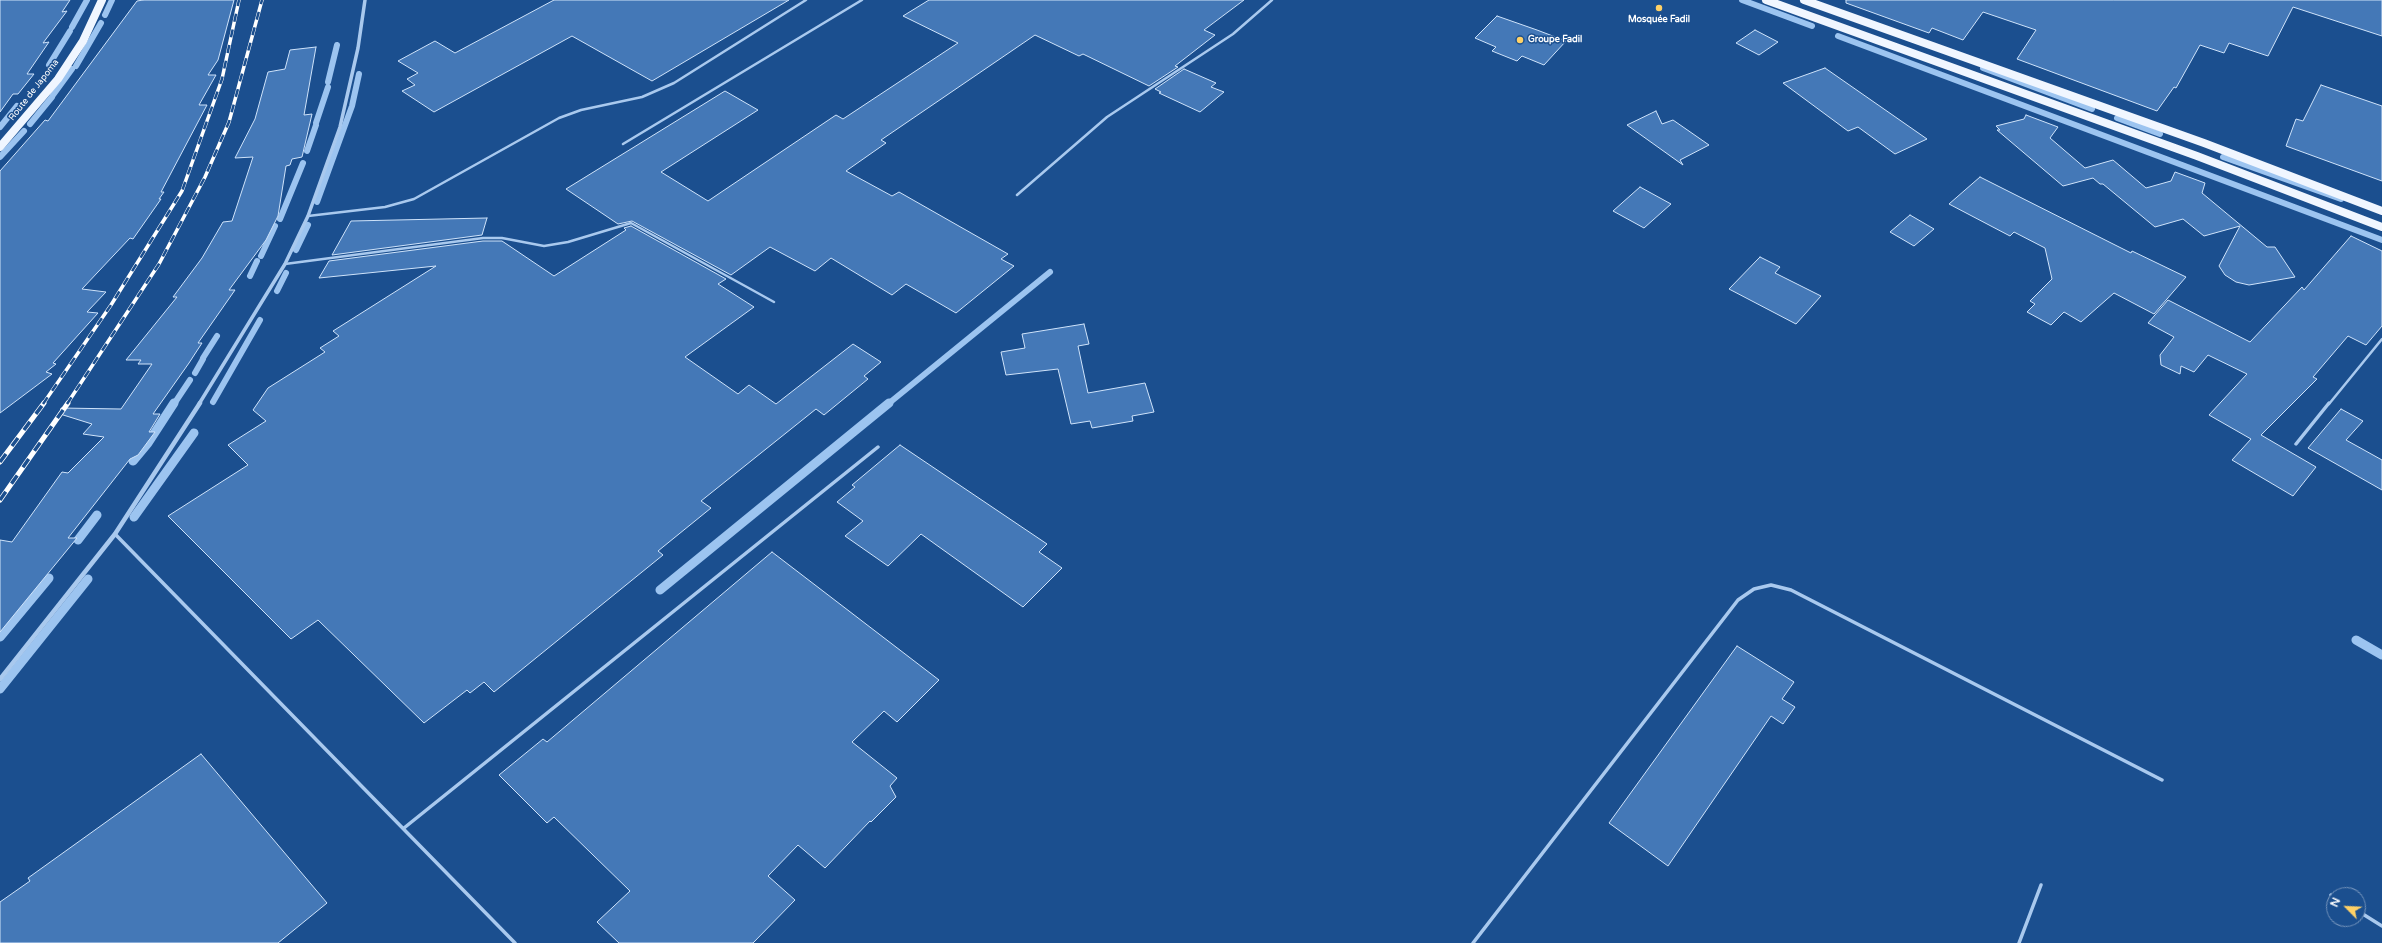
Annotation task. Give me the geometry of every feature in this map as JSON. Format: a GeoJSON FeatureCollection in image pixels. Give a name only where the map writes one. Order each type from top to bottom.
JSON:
{"type":"FeatureCollection","features":[{"type":"Feature","properties":{"kind":"main road","name":"Route de Japoma"},"geometry":{"type":"LineString","coordinates":[[0,147],[58,79],[83,41],[102,0]]}},
{"type":"Feature","properties":{"kind":"main road"},"geometry":{"type":"LineString","coordinates":[[1766,0],[2197,156],[2382,227]]}},
{"type":"Feature","properties":{"kind":"main road"},"geometry":{"type":"LineString","coordinates":[[1804,0],[2204,143],[2382,211]]}},
{"type":"Feature","properties":{"kind":"main road"},"geometry":{"type":"LineString","coordinates":[[1835,25],[1844,14]]}},
{"type":"Feature","properties":{"kind":"main road"},"geometry":{"type":"LineString","coordinates":[[1949,66],[1958,55]]}},
{"type":"Feature","properties":{"kind":"main road"},"geometry":{"type":"LineString","coordinates":[[2197,156],[2204,143]]}},
{"type":"Feature","properties":{"kind":"street"},"geometry":{"type":"LineString","coordinates":[[0,679],[115,534],[228,360],[285,264],[308,216],[340,127],[358,48],[365,0]]}},
{"type":"Feature","properties":{"kind":"lane"},"geometry":{"type":"LineString","coordinates":[[308,216],[385,207],[414,199],[437,188],[559,118],[581,110],[642,97],[674,83],[806,0]]}},
{"type":"Feature","properties":{"kind":"lane"},"geometry":{"type":"LineString","coordinates":[[623,144],[862,0]]}},
{"type":"Feature","properties":{"kind":"lane"},"geometry":{"type":"LineString","coordinates":[[1017,195],[1107,117],[1233,34],[1272,0]]}},
{"type":"Feature","properties":{"kind":"lane"},"geometry":{"type":"LineString","coordinates":[[285,264],[483,238],[502,238],[544,246],[568,242],[631,224],[638,225],[774,302]]}},
{"type":"Feature","properties":{"kind":"lane"},"geometry":{"type":"LineString","coordinates":[[2296,444],[2382,339]]}},
{"type":"Feature","properties":{"kind":"lane"},"geometry":{"type":"LineString","coordinates":[[404,828],[878,447]]}},
{"type":"Feature","properties":{"kind":"lane"},"geometry":{"type":"LineString","coordinates":[[115,534],[404,828],[514,943]]}},
{"type":"Feature","properties":{"kind":"lane"},"geometry":{"type":"LineString","coordinates":[[1473,943],[1738,600],[1754,589],[1765,586],[1771,585],[1791,590],[2162,780]]}},
{"type":"Feature","properties":{"kind":"lane"},"geometry":{"type":"LineString","coordinates":[[2019,943],[2041,885]]}},
{"type":"Feature","properties":{"kind":"lane"},"geometry":{"type":"LineString","coordinates":[[2366,916],[2382,926]]}},
{"type":"Feature","properties":{"kind":"building"},"geometry":{"type":"Polygon","coordinates":[[[0,0],[70,0],[62,12],[67,11],[43,43],[49,42],[27,74],[34,74],[18,94],[13,94],[0,112],[0,0]]]}},
{"type":"Feature","properties":{"kind":"building"},"geometry":{"type":"Polygon","coordinates":[[[234,0],[218,60],[208,75],[216,75],[199,105],[207,105],[161,192],[164,192],[159,199],[161,199],[133,239],[130,238],[82,289],[106,292],[87,312],[98,313],[53,363],[56,364],[46,372],[52,374],[0,413],[0,171],[45,120],[48,121],[137,1],[234,0]]]}},
{"type":"Feature","properties":{"kind":"building"},"geometry":{"type":"Polygon","coordinates":[[[554,0],[789,0],[652,81],[572,36],[434,112],[402,91],[415,85],[407,79],[418,73],[398,61],[435,41],[455,53],[554,0]]]}},
{"type":"Feature","properties":{"kind":"building"},"geometry":{"type":"Polygon","coordinates":[[[929,0],[1244,0],[1204,30],[1215,35],[1175,66],[1178,67],[1149,86],[1083,54],[1079,56],[1035,35],[881,140],[886,143],[846,171],[892,196],[899,192],[1008,254],[1001,259],[1014,266],[956,313],[906,284],[892,295],[831,258],[815,271],[770,247],[731,275],[632,221],[618,224],[566,189],[725,91],[758,110],[661,172],[708,201],[836,115],[843,119],[958,43],[903,16],[929,0]]]}},
{"type":"Feature","properties":{"kind":"building"},"geometry":{"type":"Polygon","coordinates":[[[1846,0],[2382,0],[2382,36],[2293,7],[2268,56],[2229,43],[2224,53],[2200,45],[2176,88],[2174,87],[2157,111],[2017,59],[2036,30],[1983,12],[1963,40],[1932,28],[1929,33],[1846,3],[1846,0]]]}},
{"type":"Feature","properties":{"kind":"building","name":"Groupe Fadil"},"geometry":{"type":"Polygon","coordinates":[[[1497,16],[1566,41],[1544,65],[1522,56],[1517,61],[1492,51],[1496,47],[1475,38],[1497,16]]]}},
{"type":"Feature","properties":{"kind":"building"},"geometry":{"type":"Polygon","coordinates":[[[1755,30],[1778,42],[1759,55],[1736,43],[1755,30]]]}},
{"type":"Feature","properties":{"kind":"building"},"geometry":{"type":"Polygon","coordinates":[[[316,47],[304,115],[312,114],[302,157],[292,159],[290,165],[286,166],[278,216],[266,240],[229,290],[235,290],[198,343],[202,343],[189,363],[153,414],[160,414],[149,432],[155,432],[138,455],[130,459],[68,538],[77,538],[0,632],[0,540],[12,542],[62,472],[68,473],[104,437],[83,434],[92,424],[60,414],[61,408],[121,409],[152,364],[138,364],[141,360],[126,360],[177,297],[173,297],[202,258],[223,222],[232,221],[253,157],[235,158],[255,119],[268,72],[285,69],[290,50],[316,47]]]}},
{"type":"Feature","properties":{"kind":"building"},"geometry":{"type":"Polygon","coordinates":[[[1825,68],[1927,139],[1895,154],[1858,127],[1848,131],[1783,83],[1825,68]]]}},
{"type":"Feature","properties":{"kind":"building"},"geometry":{"type":"Polygon","coordinates":[[[1184,69],[1216,83],[1211,87],[1224,92],[1200,112],[1159,93],[1161,92],[1155,89],[1184,69]]]}},
{"type":"Feature","properties":{"kind":"building"},"geometry":{"type":"Polygon","coordinates":[[[2321,85],[2382,106],[2382,181],[2286,146],[2296,119],[2303,121],[2321,85]]]}},
{"type":"Feature","properties":{"kind":"building"},"geometry":{"type":"Polygon","coordinates":[[[1656,111],[1662,124],[1673,120],[1709,145],[1680,160],[1683,165],[1627,125],[1656,111]]]}},
{"type":"Feature","properties":{"kind":"building"},"geometry":{"type":"Polygon","coordinates":[[[2026,115],[2058,127],[2050,138],[2085,168],[2113,160],[2146,188],[2171,181],[2175,172],[2205,183],[2202,193],[2267,247],[2275,247],[2295,277],[2249,285],[2236,282],[2225,275],[2219,266],[2240,226],[2204,236],[2183,219],[2155,227],[2103,184],[2100,184],[2093,178],[2063,186],[1997,130],[2000,130],[1996,126],[2024,119],[2026,115]]]}},
{"type":"Feature","properties":{"kind":"building"},"geometry":{"type":"Polygon","coordinates":[[[1980,177],[2131,253],[2132,251],[2186,277],[2154,314],[2114,293],[2081,322],[2064,312],[2051,325],[2027,312],[2035,304],[2030,301],[2052,279],[2045,248],[2014,232],[2010,236],[1949,204],[1980,177]]]}},
{"type":"Feature","properties":{"kind":"building"},"geometry":{"type":"Polygon","coordinates":[[[1640,187],[1671,204],[1644,228],[1613,211],[1640,187]]]}},
{"type":"Feature","properties":{"kind":"building"},"geometry":{"type":"Polygon","coordinates":[[[1910,215],[1934,229],[1914,246],[1890,232],[1910,215]]]}},
{"type":"Feature","properties":{"kind":"building"},"geometry":{"type":"Polygon","coordinates":[[[487,218],[482,235],[332,255],[351,221],[487,218]]]}},
{"type":"Feature","properties":{"kind":"building"},"geometry":{"type":"Polygon","coordinates":[[[631,226],[726,279],[718,284],[754,307],[685,357],[738,394],[749,385],[776,404],[853,344],[881,362],[864,376],[868,379],[824,415],[816,409],[701,501],[711,508],[658,551],[663,555],[494,692],[484,682],[470,693],[467,690],[424,723],[318,620],[291,639],[168,516],[248,465],[228,445],[266,421],[253,410],[268,388],[325,352],[320,348],[339,336],[333,331],[436,266],[319,278],[329,261],[483,241],[502,241],[554,276],[626,230],[624,228],[631,226]]]}},
{"type":"Feature","properties":{"kind":"building"},"geometry":{"type":"Polygon","coordinates":[[[2351,236],[2382,251],[2382,326],[2366,345],[2348,336],[2313,377],[2317,379],[2261,435],[2316,467],[2293,496],[2232,460],[2251,439],[2209,415],[2247,374],[2208,355],[2194,372],[2181,366],[2180,374],[2161,365],[2160,355],[2174,337],[2148,323],[2168,300],[2250,342],[2302,287],[2304,290],[2351,236]]]}},
{"type":"Feature","properties":{"kind":"building"},"geometry":{"type":"Polygon","coordinates":[[[1760,257],[1780,267],[1775,273],[1821,296],[1796,324],[1729,289],[1760,257]]]}},
{"type":"Feature","properties":{"kind":"building"},"geometry":{"type":"Polygon","coordinates":[[[1084,324],[1089,344],[1078,346],[1088,393],[1145,383],[1154,412],[1132,416],[1133,421],[1092,428],[1090,421],[1071,424],[1058,369],[1006,375],[1001,352],[1025,348],[1022,334],[1084,324]]]}},
{"type":"Feature","properties":{"kind":"building"},"geometry":{"type":"Polygon","coordinates":[[[2341,409],[2363,421],[2346,440],[2382,460],[2382,490],[2308,448],[2341,409]]]}},
{"type":"Feature","properties":{"kind":"building"},"geometry":{"type":"Polygon","coordinates":[[[900,445],[1047,544],[1039,552],[1062,568],[1023,607],[921,534],[888,566],[845,536],[863,521],[837,502],[855,487],[852,485],[900,445]]]}},
{"type":"Feature","properties":{"kind":"building"},"geometry":{"type":"Polygon","coordinates":[[[772,552],[939,680],[897,722],[884,711],[852,742],[897,778],[890,786],[896,797],[871,822],[870,821],[825,868],[798,845],[768,876],[795,900],[753,943],[619,943],[597,922],[630,891],[554,817],[547,823],[499,775],[543,739],[547,742],[772,552]]]}},
{"type":"Feature","properties":{"kind":"building"},"geometry":{"type":"Polygon","coordinates":[[[1737,646],[1794,682],[1782,699],[1795,707],[1783,724],[1771,716],[1668,866],[1609,823],[1737,646]]]}},
{"type":"Feature","properties":{"kind":"building"},"geometry":{"type":"Polygon","coordinates":[[[201,754],[327,903],[278,943],[0,943],[0,902],[30,881],[28,878],[201,754]]]}},
{"type":"Feature","properties":{"kind":"waterway"},"geometry":{"type":"LineString","coordinates":[[72,27],[87,0]]}},
{"type":"Feature","properties":{"kind":"waterway"},"geometry":{"type":"LineString","coordinates":[[105,15],[112,0]]}},
{"type":"Feature","properties":{"kind":"waterway"},"geometry":{"type":"LineString","coordinates":[[1742,0],[1812,26]]}},
{"type":"Feature","properties":{"kind":"waterway"},"geometry":{"type":"LineString","coordinates":[[76,66],[101,23]]}},
{"type":"Feature","properties":{"kind":"waterway"},"geometry":{"type":"LineString","coordinates":[[49,65],[70,31]]}},
{"type":"Feature","properties":{"kind":"waterway"},"geometry":{"type":"LineString","coordinates":[[1838,36],[2382,240]]}},
{"type":"Feature","properties":{"kind":"waterway"},"geometry":{"type":"LineString","coordinates":[[328,82],[337,45]]}},
{"type":"Feature","properties":{"kind":"waterway"},"geometry":{"type":"LineString","coordinates":[[1983,68],[2092,109]]}},
{"type":"Feature","properties":{"kind":"waterway"},"geometry":{"type":"LineString","coordinates":[[53,95],[72,69]]}},
{"type":"Feature","properties":{"kind":"waterway"},"geometry":{"type":"LineString","coordinates":[[317,202],[352,106],[359,74]]}},
{"type":"Feature","properties":{"kind":"waterway"},"geometry":{"type":"LineString","coordinates":[[316,123],[328,87]]}},
{"type":"Feature","properties":{"kind":"waterway"},"geometry":{"type":"LineString","coordinates":[[30,124],[52,97]]}},
{"type":"Feature","properties":{"kind":"waterway"},"geometry":{"type":"LineString","coordinates":[[0,127],[17,106]]}},
{"type":"Feature","properties":{"kind":"waterway"},"geometry":{"type":"LineString","coordinates":[[2117,118],[2160,134]]}},
{"type":"Feature","properties":{"kind":"waterway"},"geometry":{"type":"LineString","coordinates":[[307,151],[316,125]]}},
{"type":"Feature","properties":{"kind":"waterway"},"geometry":{"type":"LineString","coordinates":[[0,157],[24,131]]}},
{"type":"Feature","properties":{"kind":"waterway"},"geometry":{"type":"LineString","coordinates":[[2223,157],[2341,199]]}},
{"type":"Feature","properties":{"kind":"waterway"},"geometry":{"type":"LineString","coordinates":[[280,219],[303,163]]}},
{"type":"Feature","properties":{"kind":"waterway"},"geometry":{"type":"LineString","coordinates":[[296,250],[308,225]]}},
{"type":"Feature","properties":{"kind":"waterway"},"geometry":{"type":"LineString","coordinates":[[261,256],[275,226]]}},
{"type":"Feature","properties":{"kind":"waterway"},"geometry":{"type":"LineString","coordinates":[[250,276],[257,261]]}},
{"type":"Feature","properties":{"kind":"waterway"},"geometry":{"type":"LineString","coordinates":[[888,404],[1050,272]]}},
{"type":"Feature","properties":{"kind":"waterway"},"geometry":{"type":"LineString","coordinates":[[277,291],[286,273]]}},
{"type":"Feature","properties":{"kind":"waterway"},"geometry":{"type":"LineString","coordinates":[[213,402],[260,320]]}},
{"type":"Feature","properties":{"kind":"waterway"},"geometry":{"type":"LineString","coordinates":[[203,358],[217,336]]}},
{"type":"Feature","properties":{"kind":"waterway"},"geometry":{"type":"LineString","coordinates":[[195,373],[203,359]]}},
{"type":"Feature","properties":{"kind":"waterway"},"geometry":{"type":"LineString","coordinates":[[174,404],[190,380]]}},
{"type":"Feature","properties":{"kind":"waterway"},"geometry":{"type":"LineString","coordinates":[[133,461],[148,443],[174,403]]}},
{"type":"Feature","properties":{"kind":"waterway"},"geometry":{"type":"LineString","coordinates":[[660,590],[889,403]]}},
{"type":"Feature","properties":{"kind":"waterway"},"geometry":{"type":"LineString","coordinates":[[134,517],[194,433]]}},
{"type":"Feature","properties":{"kind":"waterway"},"geometry":{"type":"LineString","coordinates":[[78,540],[97,515]]}},
{"type":"Feature","properties":{"kind":"waterway"},"geometry":{"type":"LineString","coordinates":[[0,637],[49,578]]}},
{"type":"Feature","properties":{"kind":"waterway"},"geometry":{"type":"LineString","coordinates":[[0,689],[88,579]]}},
{"type":"Feature","properties":{"kind":"waterway"},"geometry":{"type":"LineString","coordinates":[[2356,640],[2382,655]]}},
{"type":"Feature","properties":{"kind":"railway"},"geometry":{"type":"LineString","coordinates":[[43,404],[111,305],[182,191],[222,79],[239,0]]}},
{"type":"Feature","properties":{"kind":"railway"},"geometry":{"type":"LineString","coordinates":[[67,404],[159,264],[205,177],[229,122],[262,0]]}},
{"type":"Feature","properties":{"kind":"railway"},"geometry":{"type":"LineString","coordinates":[[0,462],[44,403]]}},
{"type":"Feature","properties":{"kind":"railway"},"geometry":{"type":"LineString","coordinates":[[0,500],[68,403]]}},
{"type":"Feature","properties":{"kind":"place","name":"Mosquée Fadil"},"geometry":{"type":"Point","coordinates":[1659,8]}},
{"type":"Feature","properties":{"kind":"place","name":"Groupe Fadil"},"geometry":{"type":"Point","coordinates":[1520,40]}}]}
